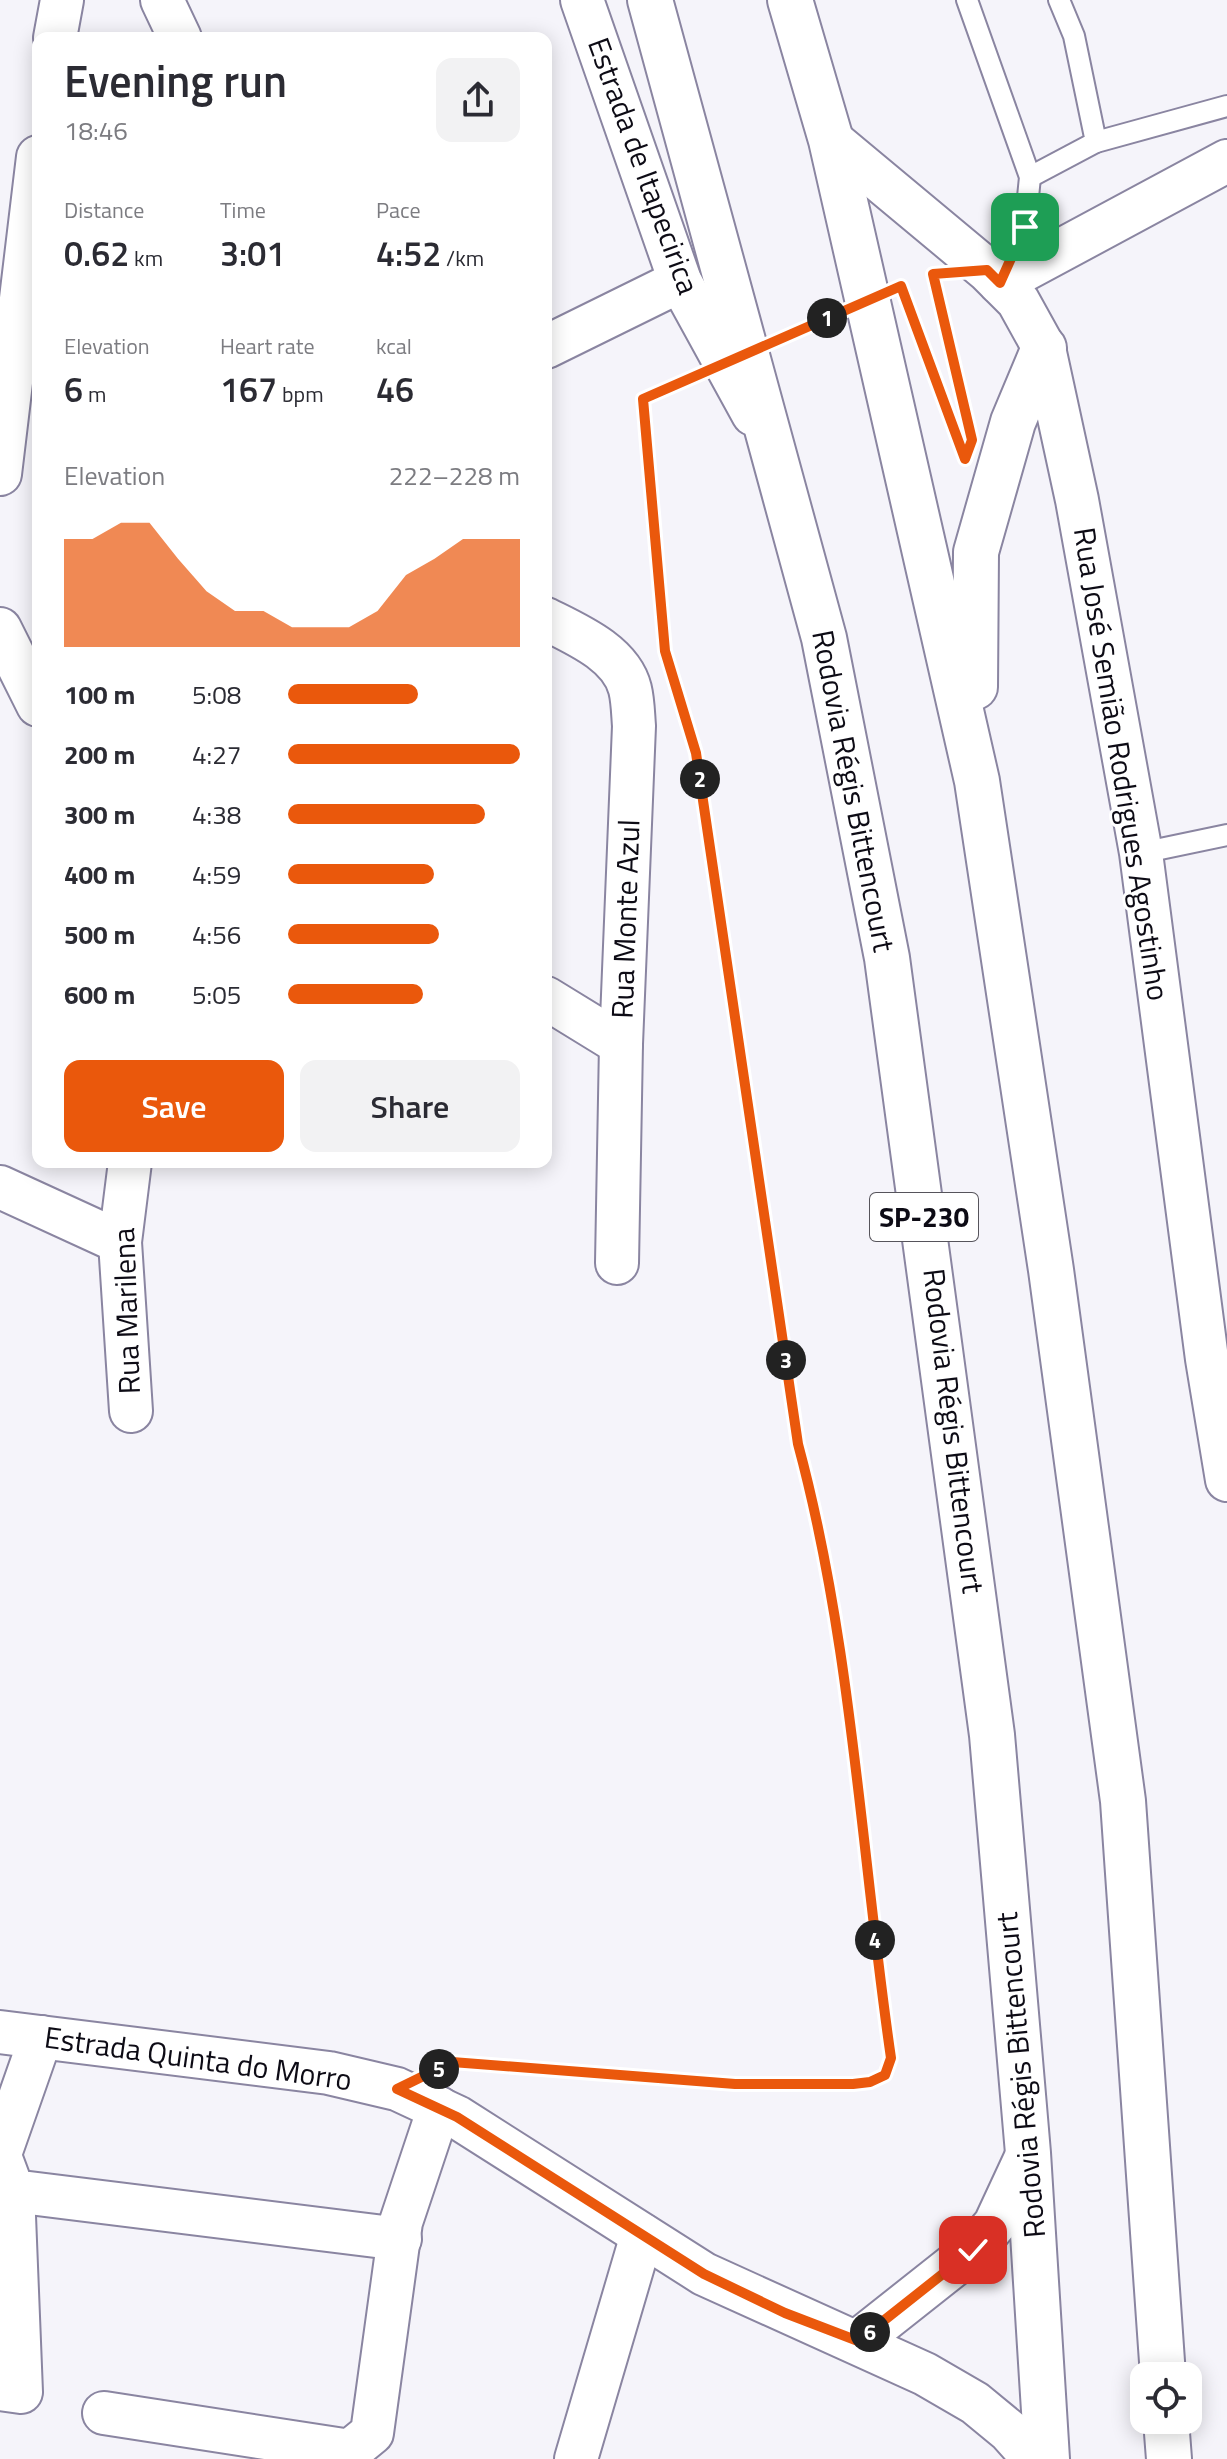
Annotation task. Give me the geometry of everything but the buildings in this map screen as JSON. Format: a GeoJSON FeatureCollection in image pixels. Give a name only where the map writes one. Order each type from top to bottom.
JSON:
{"type":"FeatureCollection","features":[{"type":"Feature","properties":{"kind":"highway","name":"Rodovia Régis Bittencourt"},"geometry":{"type":"LineString","coordinates":[[650,0],[824,638],[887,958],[992,1735],[1028,2153],[1047,2459]]}},
{"type":"Feature","properties":{"kind":"highway"},"geometry":{"type":"LineString","coordinates":[[790,0],[831,140],[977,781],[1049,1254],[1123,1801],[1162,2362]]}},
{"type":"Feature","properties":{"kind":"highway"},"geometry":{"type":"LineString","coordinates":[[977,781],[976,552],[1008,436],[1044,348]]}},
{"type":"Feature","properties":{"kind":"highway"},"geometry":{"type":"LineString","coordinates":[[1167,2434],[1169,2459]]}},
{"type":"Feature","properties":{"kind":"street"},"geometry":{"type":"LineString","coordinates":[[56,32],[62,0]]}},
{"type":"Feature","properties":{"kind":"street"},"geometry":{"type":"LineString","coordinates":[[162,0],[177,32]]}},
{"type":"Feature","properties":{"kind":"street","name":"Estrada de Itapecirica"},"geometry":{"type":"LineString","coordinates":[[582,0],[680,281],[777,457]]}},
{"type":"Feature","properties":{"kind":"street","name":"Rua José Semião Rodrigues Agostinho"},"geometry":{"type":"LineString","coordinates":[[831,140],[994,277],[1018,301],[1044,348],[1077,500],[1141,853],[1217,1358],[1227,1480]]}},
{"type":"Feature","properties":{"kind":"street"},"geometry":{"type":"LineString","coordinates":[[994,277],[1227,161]]}},
{"type":"Feature","properties":{"kind":"street"},"geometry":{"type":"LineString","coordinates":[[0,474],[32,207]]}},
{"type":"Feature","properties":{"kind":"street"},"geometry":{"type":"LineString","coordinates":[[552,344],[680,281]]}},
{"type":"Feature","properties":{"kind":"street"},"geometry":{"type":"LineString","coordinates":[[552,622],[587,639],[616,665],[630,687]]}},
{"type":"Feature","properties":{"kind":"street"},"geometry":{"type":"LineString","coordinates":[[0,629],[32,689]]}},
{"type":"Feature","properties":{"kind":"street","name":"Rua Monte Azul"},"geometry":{"type":"LineString","coordinates":[[617,1263],[621,1044],[634,726],[630,687]]}},
{"type":"Feature","properties":{"kind":"street"},"geometry":{"type":"LineString","coordinates":[[552,1002],[621,1044]]}},
{"type":"Feature","properties":{"kind":"street","name":"Rua Marilena"},"geometry":{"type":"LineString","coordinates":[[129,1168],[120,1242],[131,1411]]}},
{"type":"Feature","properties":{"kind":"street"},"geometry":{"type":"LineString","coordinates":[[0,1187],[120,1242]]}},
{"type":"Feature","properties":{"kind":"street","name":"Estrada Quinta do Morro"},"geometry":{"type":"LineString","coordinates":[[0,2032],[329,2073],[397,2089],[439,2108],[704,2274],[785,2313],[858,2341],[975,2403],[1009,2431],[1034,2459]]}},
{"type":"Feature","properties":{"kind":"street"},"geometry":{"type":"LineString","coordinates":[[0,2389],[21,2392],[4,2167],[41,2037]]}},
{"type":"Feature","properties":{"kind":"street"},"geometry":{"type":"LineString","coordinates":[[104,2413],[350,2451],[372,2433],[401,2222],[439,2108]]}},
{"type":"Feature","properties":{"kind":"street"},"geometry":{"type":"LineString","coordinates":[[858,2341],[973,2250],[995,2224],[1028,2153]]}},
{"type":"Feature","properties":{"kind":"street"},"geometry":{"type":"LineString","coordinates":[[4,2167],[400,2239]]}},
{"type":"Feature","properties":{"kind":"street"},"geometry":{"type":"LineString","coordinates":[[576,2459],[642,2235]]}},
{"type":"Feature","properties":{"kind":"lane"},"geometry":{"type":"LineString","coordinates":[[967,0],[1030,177],[1025,227],[994,277]]}},
{"type":"Feature","properties":{"kind":"lane"},"geometry":{"type":"LineString","coordinates":[[1059,0],[1074,36],[1096,142]]}},
{"type":"Feature","properties":{"kind":"lane"},"geometry":{"type":"LineString","coordinates":[[1030,177],[1096,142],[1227,106]]}},
{"type":"Feature","properties":{"kind":"lane"},"geometry":{"type":"LineString","coordinates":[[1141,853],[1227,835]]}},
{"type":"Feature","properties":{"kind":"path"},"geometry":{"type":"LineString","coordinates":[[968,425],[933,274],[994,277]]}},
{"type":"Feature","properties":{"kind":"path"},"geometry":{"type":"LineString","coordinates":[[397,2089],[452,2062],[735,2084],[853,2084],[870,2082],[885,2075],[891,2058],[841,1647],[816,1511],[798,1444],[696,753],[665,651],[643,399],[901,286],[906,300]]}},
{"type":"Feature","properties":{"kind":"path"},"geometry":{"type":"LineString","coordinates":[[922,343],[965,459]]}},
{"type":"Feature","properties":{"kind":"path"},"geometry":{"type":"LineString","coordinates":[[630,687],[665,651]]}},
{"type":"Feature","properties":{"kind":"route"},"geometry":{"type":"LineString","coordinates":[[973,2250],[858,2341],[785,2313],[704,2274],[457,2117],[397,2089],[452,2062],[735,2084],[853,2084],[870,2082],[885,2075],[891,2058],[841,1647],[816,1511],[798,1444],[696,753],[665,651],[643,399],[901,286],[965,459],[972,440],[933,274],[987,270],[1000,283],[1025,227]]}}]}
